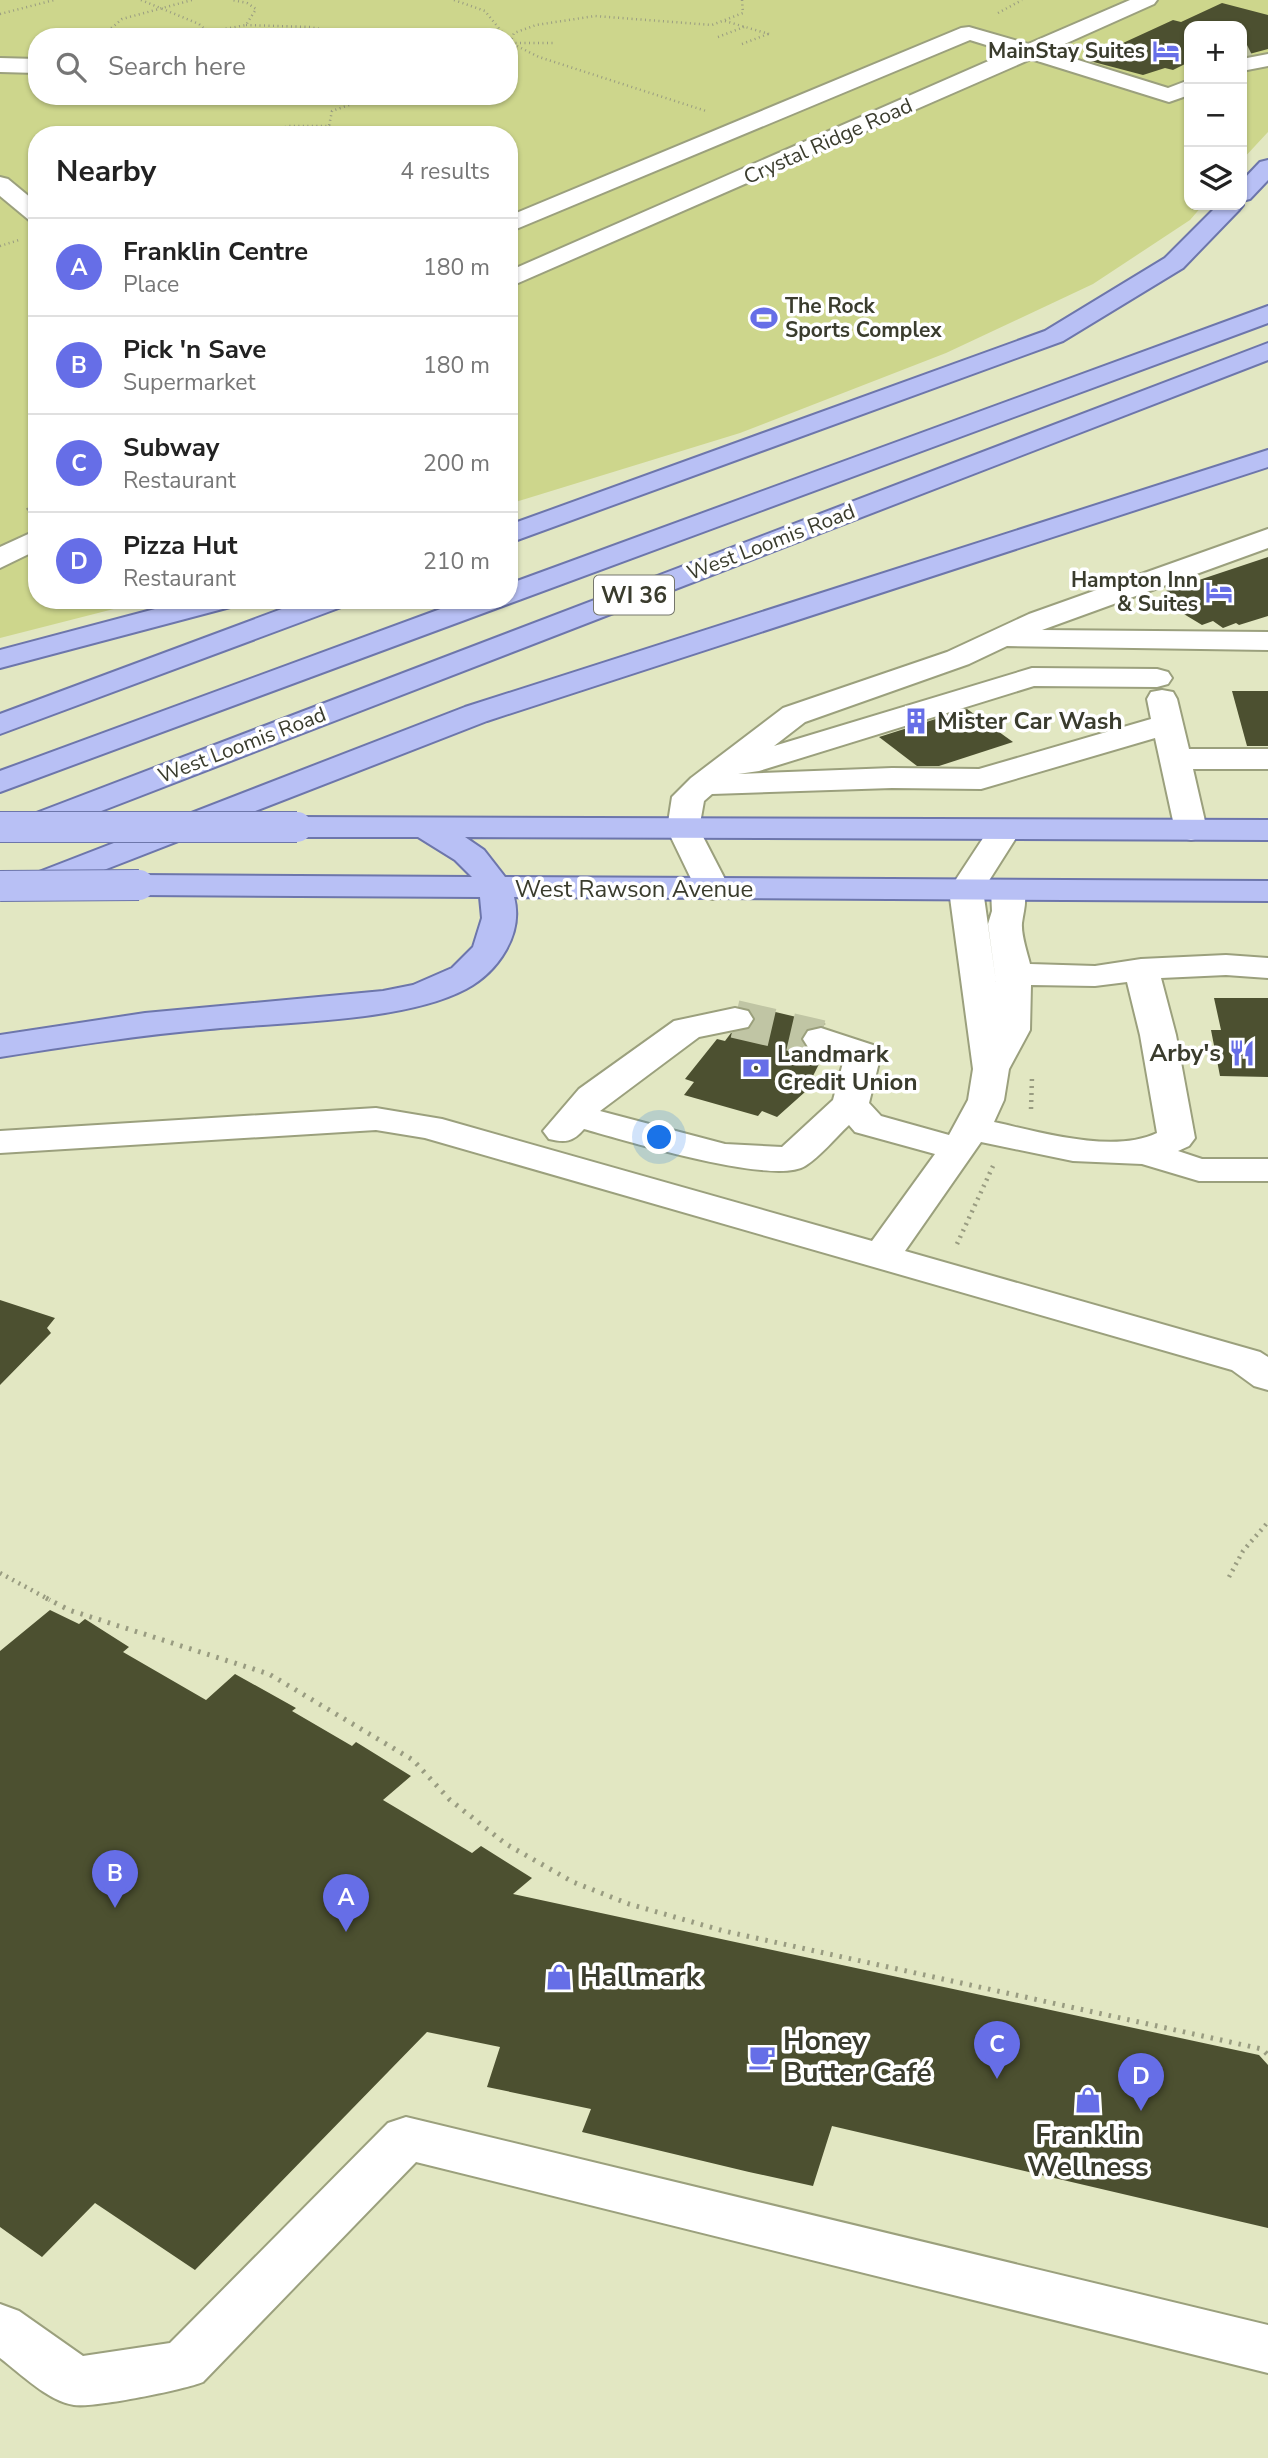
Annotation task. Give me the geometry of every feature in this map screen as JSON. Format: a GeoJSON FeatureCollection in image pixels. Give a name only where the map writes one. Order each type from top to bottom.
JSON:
{"type":"FeatureCollection","features":[{"type":"Feature","properties":{"kind":"main road"},"geometry":{"type":"LineString","coordinates":[[1247,189],[1268,167]]}},
{"type":"Feature","properties":{"kind":"main road"},"geometry":{"type":"LineString","coordinates":[[518,532],[1054,336],[1174,263],[1226,210]]}},
{"type":"Feature","properties":{"kind":"main road","name":"West Loomis Road"},"geometry":{"type":"LineString","coordinates":[[518,591],[1268,314]]}},
{"type":"Feature","properties":{"kind":"main road","name":"West Loomis Road"},"geometry":{"type":"LineString","coordinates":[[0,839],[1268,351]]}},
{"type":"Feature","properties":{"kind":"main road"},"geometry":{"type":"LineString","coordinates":[[0,899],[476,714],[1268,458]]}},
{"type":"Feature","properties":{"kind":"main road"},"geometry":{"type":"LineString","coordinates":[[518,524],[589,505]]}},
{"type":"Feature","properties":{"kind":"main road"},"geometry":{"type":"LineString","coordinates":[[0,659],[190,609]]}},
{"type":"Feature","properties":{"kind":"main road"},"geometry":{"type":"LineString","coordinates":[[0,725],[310,609]]}},
{"type":"Feature","properties":{"kind":"main road","name":"West Loomis Road"},"geometry":{"type":"LineString","coordinates":[[0,782],[468,609]]}},
{"type":"Feature","properties":{"kind":"main road"},"geometry":{"type":"LineString","coordinates":[[0,827],[1268,830]]}},
{"type":"Feature","properties":{"kind":"main road"},"geometry":{"type":"LineString","coordinates":[[0,1046],[145,1024],[383,1002],[418,996],[464,976],[482,961],[495,936],[502,911],[495,889],[474,858],[426,828]]}},
{"type":"Feature","properties":{"kind":"main road","name":"West Rawson Avenue"},"geometry":{"type":"LineString","coordinates":[[0,886],[1268,891]]}},
{"type":"Feature","properties":{"kind":"street","name":"Crystal Ridge Road"},"geometry":{"type":"LineString","coordinates":[[518,276],[1147,0]]}},
{"type":"Feature","properties":{"kind":"street"},"geometry":{"type":"LineString","coordinates":[[518,221],[969,33],[1169,95],[1184,89]]}},
{"type":"Feature","properties":{"kind":"street"},"geometry":{"type":"LineString","coordinates":[[1253,52],[1268,60]]}},
{"type":"Feature","properties":{"kind":"street"},"geometry":{"type":"LineString","coordinates":[[0,65],[28,65]]}},
{"type":"Feature","properties":{"kind":"street"},"geometry":{"type":"LineString","coordinates":[[0,184],[28,207]]}},
{"type":"Feature","properties":{"kind":"street"},"geometry":{"type":"LineString","coordinates":[[713,889],[683,829],[688,797],[794,715],[958,658],[1052,616],[1268,538]]}},
{"type":"Feature","properties":{"kind":"street"},"geometry":{"type":"LineString","coordinates":[[0,559],[28,543]]}},
{"type":"Feature","properties":{"kind":"street"},"geometry":{"type":"LineString","coordinates":[[998,639],[1268,641]]}},
{"type":"Feature","properties":{"kind":"street"},"geometry":{"type":"LineString","coordinates":[[1148,640],[1191,830]]}},
{"type":"Feature","properties":{"kind":"street"},"geometry":{"type":"LineString","coordinates":[[706,781],[780,752],[1032,677],[1157,678]]}},
{"type":"Feature","properties":{"kind":"street"},"geometry":{"type":"LineString","coordinates":[[706,781],[981,779],[1168,724]]}},
{"type":"Feature","properties":{"kind":"street"},"geometry":{"type":"LineString","coordinates":[[1176,759],[1268,759]]}},
{"type":"Feature","properties":{"kind":"street"},"geometry":{"type":"LineString","coordinates":[[882,1255],[965,1139],[986,1100],[991,1069],[966,890],[1005,830]]}},
{"type":"Feature","properties":{"kind":"street"},"geometry":{"type":"LineString","coordinates":[[991,1069],[1012,1030],[1014,974],[1005,924],[1009,911],[1008,890]]}},
{"type":"Feature","properties":{"kind":"street"},"geometry":{"type":"LineString","coordinates":[[1014,974],[1095,976],[1142,968],[1226,965],[1268,968]]}},
{"type":"Feature","properties":{"kind":"street"},"geometry":{"type":"LineString","coordinates":[[1142,968],[1158,1035],[1176,1138],[1145,1153]]}},
{"type":"Feature","properties":{"kind":"street"},"geometry":{"type":"LineString","coordinates":[[538,1159],[592,1097],[687,1029],[735,1019]]}},
{"type":"Feature","properties":{"kind":"street"},"geometry":{"type":"LineString","coordinates":[[576,1116],[724,1155],[791,1159],[850,1104],[863,1054],[821,1039]]}},
{"type":"Feature","properties":{"kind":"street"},"geometry":{"type":"LineString","coordinates":[[850,1104],[867,1124],[965,1139],[1073,1150],[1145,1153],[1199,1170],[1268,1170]]}},
{"type":"Feature","properties":{"kind":"street"},"geometry":{"type":"LineString","coordinates":[[0,1142],[376,1119],[429,1127],[1246,1361],[1268,1377]]}},
{"type":"Feature","properties":{"kind":"street"},"geometry":{"type":"LineString","coordinates":[[0,2328],[75,2381],[184,2365],[406,2138],[1268,2348]]}},
{"type":"Feature","properties":{"kind":"path"},"geometry":{"type":"LineString","coordinates":[[0,14],[54,0]]}},
{"type":"Feature","properties":{"kind":"path"},"geometry":{"type":"LineString","coordinates":[[141,0],[204,28]]}},
{"type":"Feature","properties":{"kind":"path"},"geometry":{"type":"LineString","coordinates":[[112,28],[122,19],[192,0]]}},
{"type":"Feature","properties":{"kind":"path"},"geometry":{"type":"LineString","coordinates":[[232,0],[247,3],[256,9],[247,25]]}},
{"type":"Feature","properties":{"kind":"path"},"geometry":{"type":"LineString","coordinates":[[454,0],[485,11],[499,28]]}},
{"type":"Feature","properties":{"kind":"path"},"geometry":{"type":"LineString","coordinates":[[518,32],[536,25],[595,16],[712,25],[743,13],[742,0]]}},
{"type":"Feature","properties":{"kind":"path"},"geometry":{"type":"LineString","coordinates":[[724,21],[769,34],[742,44]]}},
{"type":"Feature","properties":{"kind":"path"},"geometry":{"type":"LineString","coordinates":[[230,28],[247,25],[315,28]]}},
{"type":"Feature","properties":{"kind":"path"},"geometry":{"type":"LineString","coordinates":[[718,37],[745,27]]}},
{"type":"Feature","properties":{"kind":"path"},"geometry":{"type":"LineString","coordinates":[[518,43],[555,43]]}},
{"type":"Feature","properties":{"kind":"path"},"geometry":{"type":"LineString","coordinates":[[518,47],[539,57],[709,112]]}},
{"type":"Feature","properties":{"kind":"path"},"geometry":{"type":"LineString","coordinates":[[288,126],[329,126],[332,111],[349,105]]}},
{"type":"Feature","properties":{"kind":"path"},"geometry":{"type":"LineString","coordinates":[[1229,1577],[1243,1550],[1268,1522]]}},
{"type":"Feature","properties":{"kind":"path"},"geometry":{"type":"LineString","coordinates":[[0,1573],[69,1610],[269,1674],[413,1759],[450,1800],[506,1844],[573,1881],[629,1904],[724,1931],[1262,2049],[1268,2055]]}},
{"type":"Feature","properties":{"kind":"green space","name":"The Rock Sports Complex"},"geometry":{"type":"Polygon","coordinates":[[[0,0],[1268,0],[1268,132],[1247,155],[1247,21],[1184,21],[1184,210],[1199,210],[1190,220],[1093,284],[946,353],[740,433],[518,501],[518,126],[28,126],[28,609],[114,609],[0,638],[0,0]]]}},
{"type":"Feature","properties":{"kind":"building"},"geometry":{"type":"Polygon","coordinates":[[[1222,3],[1268,15],[1268,49],[1247,55],[1247,21],[1184,21],[1184,64],[1173,70],[1165,68],[1143,75],[1086,60],[1173,20],[1181,22],[1222,3]]]}},
{"type":"Feature","properties":{"kind":"building","name":"Hampton Inn & Suites"},"geometry":{"type":"Polygon","coordinates":[[[1268,557],[1268,616],[1223,628],[1213,621],[1202,625],[1159,599],[1172,594],[1166,591],[1268,557]]]}},
{"type":"Feature","properties":{"kind":"building"},"geometry":{"type":"Polygon","coordinates":[[[1232,691],[1268,691],[1268,746],[1247,746],[1232,691]]]}},
{"type":"Feature","properties":{"kind":"building"},"geometry":{"type":"Polygon","coordinates":[[[967,709],[1013,742],[939,766],[917,766],[879,737],[967,709]]]}},
{"type":"Feature","properties":{"kind":"building","name":"Arby's"},"geometry":{"type":"Polygon","coordinates":[[[1214,998],[1268,998],[1268,1077],[1220,1076],[1211,1030],[1221,1030],[1214,998]]]}},
{"type":"Feature","properties":{"kind":"building","name":"Landmark Credit Union"},"geometry":{"type":"Polygon","coordinates":[[[767,1010],[826,1024],[807,1028],[801,1038],[808,1052],[823,1056],[805,1092],[777,1117],[762,1111],[758,1116],[684,1095],[694,1082],[685,1079],[717,1039],[725,1041],[731,1033],[750,1034],[767,1010]]]}},
{"type":"Feature","properties":{"kind":"building"},"geometry":{"type":"Polygon","coordinates":[[[0,1300],[55,1318],[47,1328],[51,1333],[0,1385],[0,1300]]]}},
{"type":"Feature","properties":{"kind":"building"},"geometry":{"type":"Polygon","coordinates":[[[50,1610],[79,1624],[85,1619],[129,1647],[123,1652],[206,1700],[235,1674],[296,1708],[292,1711],[352,1746],[356,1742],[411,1776],[383,1800],[472,1853],[481,1846],[532,1878],[513,1894],[1259,2055],[1268,2065],[1268,2228],[832,2126],[813,2186],[749,2172],[582,2132],[591,2109],[487,2087],[500,2047],[427,2032],[195,2270],[95,2203],[42,2257],[0,2227],[0,1651],[50,1610]]]}},
{"type":"Feature","properties":{"kind":"tunnel"},"geometry":{"type":"LineString","coordinates":[[735,1019],[821,1039]]}},
{"type":"Feature","properties":{"kind":"place","name":"MainStay Suites"},"geometry":{"type":"Point","coordinates":[1166,51]}},
{"type":"Feature","properties":{"kind":"place","name":"The Rock Sports Complex"},"geometry":{"type":"Point","coordinates":[764,318]}},
{"type":"Feature","properties":{"kind":"place","name":"Hampton Inn & Suites"},"geometry":{"type":"Point","coordinates":[1219,592]}},
{"type":"Feature","properties":{"kind":"place","name":"Mister Car Wash"},"geometry":{"type":"Point","coordinates":[916,721]}},
{"type":"Feature","properties":{"kind":"place","name":"Arby's"},"geometry":{"type":"Point","coordinates":[1242,1053]}},
{"type":"Feature","properties":{"kind":"place","name":"Landmark Credit Union"},"geometry":{"type":"Point","coordinates":[756,1068]}},
{"type":"Feature","properties":{"kind":"place","name":"Pick 'n Save"},"geometry":{"type":"Point","coordinates":[115,1908]}},
{"type":"Feature","properties":{"kind":"place","name":"Franklin Centre"},"geometry":{"type":"Point","coordinates":[346,1932]}},
{"type":"Feature","properties":{"kind":"place","name":"Hallmark"},"geometry":{"type":"Point","coordinates":[559,1977]}},
{"type":"Feature","properties":{"kind":"place","name":"Honey Butter Café"},"geometry":{"type":"Point","coordinates":[762,2057]}},
{"type":"Feature","properties":{"kind":"place","name":"Subway"},"geometry":{"type":"Point","coordinates":[997,2079]}},
{"type":"Feature","properties":{"kind":"place","name":"Franklin Wellness"},"geometry":{"type":"Point","coordinates":[1088,2100]}},
{"type":"Feature","properties":{"kind":"place","name":"Pizza Hut"},"geometry":{"type":"Point","coordinates":[1141,2111]}}]}
